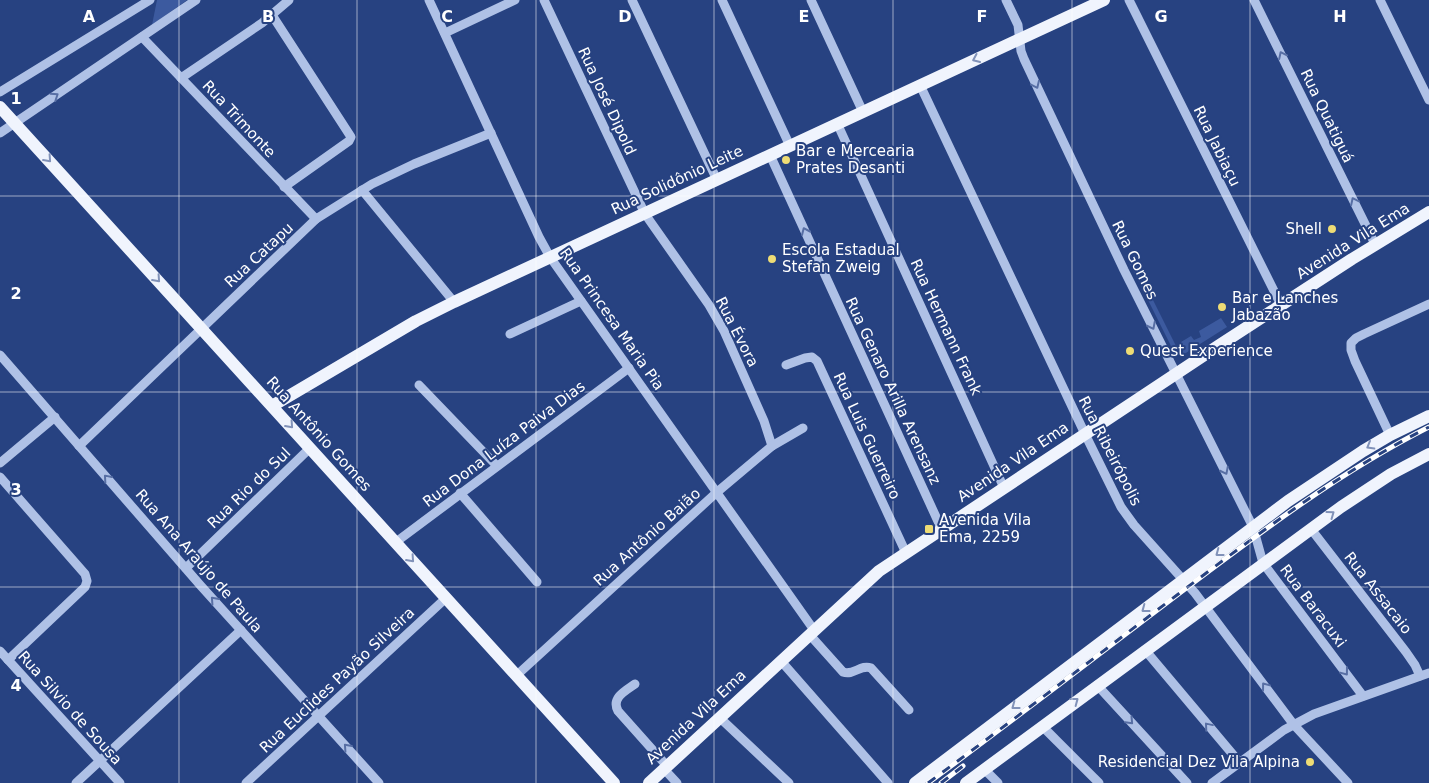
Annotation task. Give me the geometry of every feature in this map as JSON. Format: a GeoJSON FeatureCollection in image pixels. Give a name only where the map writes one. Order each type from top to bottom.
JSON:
{"type":"FeatureCollection","features":[{"type":"Feature","properties":{"kind":"main road","name":"Rua Solidônio Leite"},"geometry":{"type":"LineString","coordinates":[[272,406],[416,321],[454,302],[1104,0]]}},
{"type":"Feature","properties":{"kind":"main road","name":"Rua Antônio Gomes"},"geometry":{"type":"LineString","coordinates":[[0,107],[614,783]]}},
{"type":"Feature","properties":{"kind":"main road","name":"Avenida Vila Ema"},"geometry":{"type":"LineString","coordinates":[[649,783],[880,571],[1281,305],[1375,244],[1429,212]]}},
{"type":"Feature","properties":{"kind":"main road"},"geometry":{"type":"LineString","coordinates":[[915,783],[1253,527],[1330,473],[1390,435],[1429,416]]}},
{"type":"Feature","properties":{"kind":"main road"},"geometry":{"type":"LineString","coordinates":[[966,783],[1311,528],[1391,474],[1429,454]]}},
{"type":"Feature","properties":{"kind":"street"},"geometry":{"type":"LineString","coordinates":[[0,92],[150,0]]}},
{"type":"Feature","properties":{"kind":"street"},"geometry":{"type":"LineString","coordinates":[[0,133],[196,0]]}},
{"type":"Feature","properties":{"kind":"street"},"geometry":{"type":"LineString","coordinates":[[181,78],[272,15],[289,0]]}},
{"type":"Feature","properties":{"kind":"street","name":"Rua Princesa Maria Pia"},"geometry":{"type":"LineString","coordinates":[[429,0],[550,257],[812,632],[842,672],[850,672],[865,666],[871,668],[909,710]]}},
{"type":"Feature","properties":{"kind":"street"},"geometry":{"type":"LineString","coordinates":[[445,33],[515,0]]}},
{"type":"Feature","properties":{"kind":"street","name":"Rua José Dipold"},"geometry":{"type":"LineString","coordinates":[[544,0],[645,214]]}},
{"type":"Feature","properties":{"kind":"street"},"geometry":{"type":"LineString","coordinates":[[632,0],[717,180]]}},
{"type":"Feature","properties":{"kind":"street"},"geometry":{"type":"LineString","coordinates":[[722,0],[790,146]]}},
{"type":"Feature","properties":{"kind":"street"},"geometry":{"type":"LineString","coordinates":[[811,0],[863,112]]}},
{"type":"Feature","properties":{"kind":"street","name":"Rua Gomes"},"geometry":{"type":"LineString","coordinates":[[1006,0],[1018,25],[1024,60],[1124,270],[1253,527]]}},
{"type":"Feature","properties":{"kind":"street","name":"Rua Jabiaçu"},"geometry":{"type":"LineString","coordinates":[[1129,0],[1281,305]]}},
{"type":"Feature","properties":{"kind":"street","name":"Rua Quatiguá"},"geometry":{"type":"LineString","coordinates":[[1254,0],[1375,244]]}},
{"type":"Feature","properties":{"kind":"street"},"geometry":{"type":"LineString","coordinates":[[1380,0],[1429,100]]}},
{"type":"Feature","properties":{"kind":"street"},"geometry":{"type":"LineString","coordinates":[[272,15],[352,137],[284,187]]}},
{"type":"Feature","properties":{"kind":"street","name":"Rua Trimonte"},"geometry":{"type":"LineString","coordinates":[[142,37],[316,219]]}},
{"type":"Feature","properties":{"kind":"street","name":"Rua Ribeirópolis"},"geometry":{"type":"LineString","coordinates":[[920,85],[1121,507],[1134,525],[1206,606],[1294,725],[1348,783]]}},
{"type":"Feature","properties":{"kind":"street","name":"Rua Hermann Frank"},"geometry":{"type":"LineString","coordinates":[[837,124],[1004,488]]}},
{"type":"Feature","properties":{"kind":"street","name":"Rua Catapu"},"geometry":{"type":"LineString","coordinates":[[80,446],[316,219],[362,190],[414,164],[491,133]]}},
{"type":"Feature","properties":{"kind":"street","name":"Rua Genaro Arilla Arensanz"},"geometry":{"type":"LineString","coordinates":[[770,155],[942,530]]}},
{"type":"Feature","properties":{"kind":"street"},"geometry":{"type":"LineString","coordinates":[[362,190],[454,302]]}},
{"type":"Feature","properties":{"kind":"street","name":"Rua Évora"},"geometry":{"type":"LineString","coordinates":[[645,214],[717,318],[764,422],[772,446]]}},
{"type":"Feature","properties":{"kind":"street"},"geometry":{"type":"LineString","coordinates":[[510,334],[581,300]]}},
{"type":"Feature","properties":{"kind":"street"},"geometry":{"type":"LineString","coordinates":[[1390,435],[1355,361],[1351,343],[1364,334],[1429,304]]}},
{"type":"Feature","properties":{"kind":"street","name":"Rua Ana Araújo de Paula"},"geometry":{"type":"LineString","coordinates":[[0,355],[241,630],[380,783]]}},
{"type":"Feature","properties":{"kind":"street","name":"Rua Luis Guerreiro"},"geometry":{"type":"LineString","coordinates":[[786,365],[812,357],[817,361],[906,553]]}},
{"type":"Feature","properties":{"kind":"street","name":"Rua Dona Luíza Paiva Dias"},"geometry":{"type":"LineString","coordinates":[[396,542],[629,368]]}},
{"type":"Feature","properties":{"kind":"street"},"geometry":{"type":"LineString","coordinates":[[419,385],[497,466]]}},
{"type":"Feature","properties":{"kind":"street"},"geometry":{"type":"LineString","coordinates":[[0,463],[55,417]]}},
{"type":"Feature","properties":{"kind":"street","name":"Rua Antônio Baião"},"geometry":{"type":"LineString","coordinates":[[517,675],[716,493],[772,446],[803,428]]}},
{"type":"Feature","properties":{"kind":"street","name":"Rua Rio do Sul"},"geometry":{"type":"LineString","coordinates":[[186,568],[310,448]]}},
{"type":"Feature","properties":{"kind":"street"},"geometry":{"type":"LineString","coordinates":[[0,477],[85,574],[87,581],[85,587],[8,660]]}},
{"type":"Feature","properties":{"kind":"street"},"geometry":{"type":"LineString","coordinates":[[460,493],[537,582]]}},
{"type":"Feature","properties":{"kind":"street","name":"Rua Baracuxi"},"geometry":{"type":"LineString","coordinates":[[1253,527],[1263,563],[1363,696]]}},
{"type":"Feature","properties":{"kind":"street","name":"Rua Assacaio"},"geometry":{"type":"LineString","coordinates":[[1311,528],[1406,652],[1420,676]]}},
{"type":"Feature","properties":{"kind":"street","name":"Rua Euclides Payão Silveira"},"geometry":{"type":"LineString","coordinates":[[246,783],[446,598]]}},
{"type":"Feature","properties":{"kind":"street"},"geometry":{"type":"LineString","coordinates":[[76,783],[241,630]]}},
{"type":"Feature","properties":{"kind":"street"},"geometry":{"type":"LineString","coordinates":[[1145,650],[1240,763]]}},
{"type":"Feature","properties":{"kind":"street","name":"Rua Silvio de Sousa"},"geometry":{"type":"LineString","coordinates":[[0,651],[120,783]]}},
{"type":"Feature","properties":{"kind":"street"},"geometry":{"type":"LineString","coordinates":[[781,661],[888,783]]}},
{"type":"Feature","properties":{"kind":"street"},"geometry":{"type":"LineString","coordinates":[[1212,783],[1294,725],[1314,714],[1429,673]]}},
{"type":"Feature","properties":{"kind":"street"},"geometry":{"type":"LineString","coordinates":[[635,684],[619,696],[615,706],[677,783]]}},
{"type":"Feature","properties":{"kind":"street"},"geometry":{"type":"LineString","coordinates":[[1097,685],[1187,783]]}},
{"type":"Feature","properties":{"kind":"street"},"geometry":{"type":"LineString","coordinates":[[720,718],[789,783]]}},
{"type":"Feature","properties":{"kind":"street"},"geometry":{"type":"LineString","coordinates":[[1042,726],[1099,783]]}},
{"type":"Feature","properties":{"kind":"street"},"geometry":{"type":"LineString","coordinates":[[984,769],[998,783]]}},
{"type":"Feature","properties":{"kind":"shaded area"},"geometry":{"type":"Polygon","coordinates":[[[157,0],[187,0],[152,25],[157,0]]]}},
{"type":"Feature","properties":{"kind":"shaded area"},"geometry":{"type":"Polygon","coordinates":[[[1130,254],[1178,350],[1183,347],[1181,342],[1191,336],[1194,340],[1201,337],[1199,331],[1221,318],[1227,327],[1181,356],[1176,356],[1126,256],[1130,254]]]}},
{"type":"Feature","properties":{"kind":"railway"},"geometry":{"type":"LineString","coordinates":[[928,783],[1268,527],[1363,464],[1429,427]]}},
{"type":"Feature","properties":{"kind":"railway"},"geometry":{"type":"LineString","coordinates":[[941,783],[963,766]]}},
{"type":"Feature","properties":{"kind":"place","name":"Bar e Mercearia Prates Desanti"},"geometry":{"type":"Point","coordinates":[786,160]}},
{"type":"Feature","properties":{"kind":"place","name":"Shell"},"geometry":{"type":"Point","coordinates":[1332,229]}},
{"type":"Feature","properties":{"kind":"place","name":"Escola Estadual Stefan Zweig"},"geometry":{"type":"Point","coordinates":[772,259]}},
{"type":"Feature","properties":{"kind":"place","name":"Bar e Lanches Jabazão"},"geometry":{"type":"Point","coordinates":[1222,307]}},
{"type":"Feature","properties":{"kind":"place","name":"Quest Experience"},"geometry":{"type":"Point","coordinates":[1130,351]}},
{"type":"Feature","properties":{"kind":"place","name":"Avenida Vila Ema, 2259"},"geometry":{"type":"Point","coordinates":[929,529]}},
{"type":"Feature","properties":{"kind":"place","name":"Residencial Dez Vila Alpina"},"geometry":{"type":"Point","coordinates":[1310,762]}}]}
